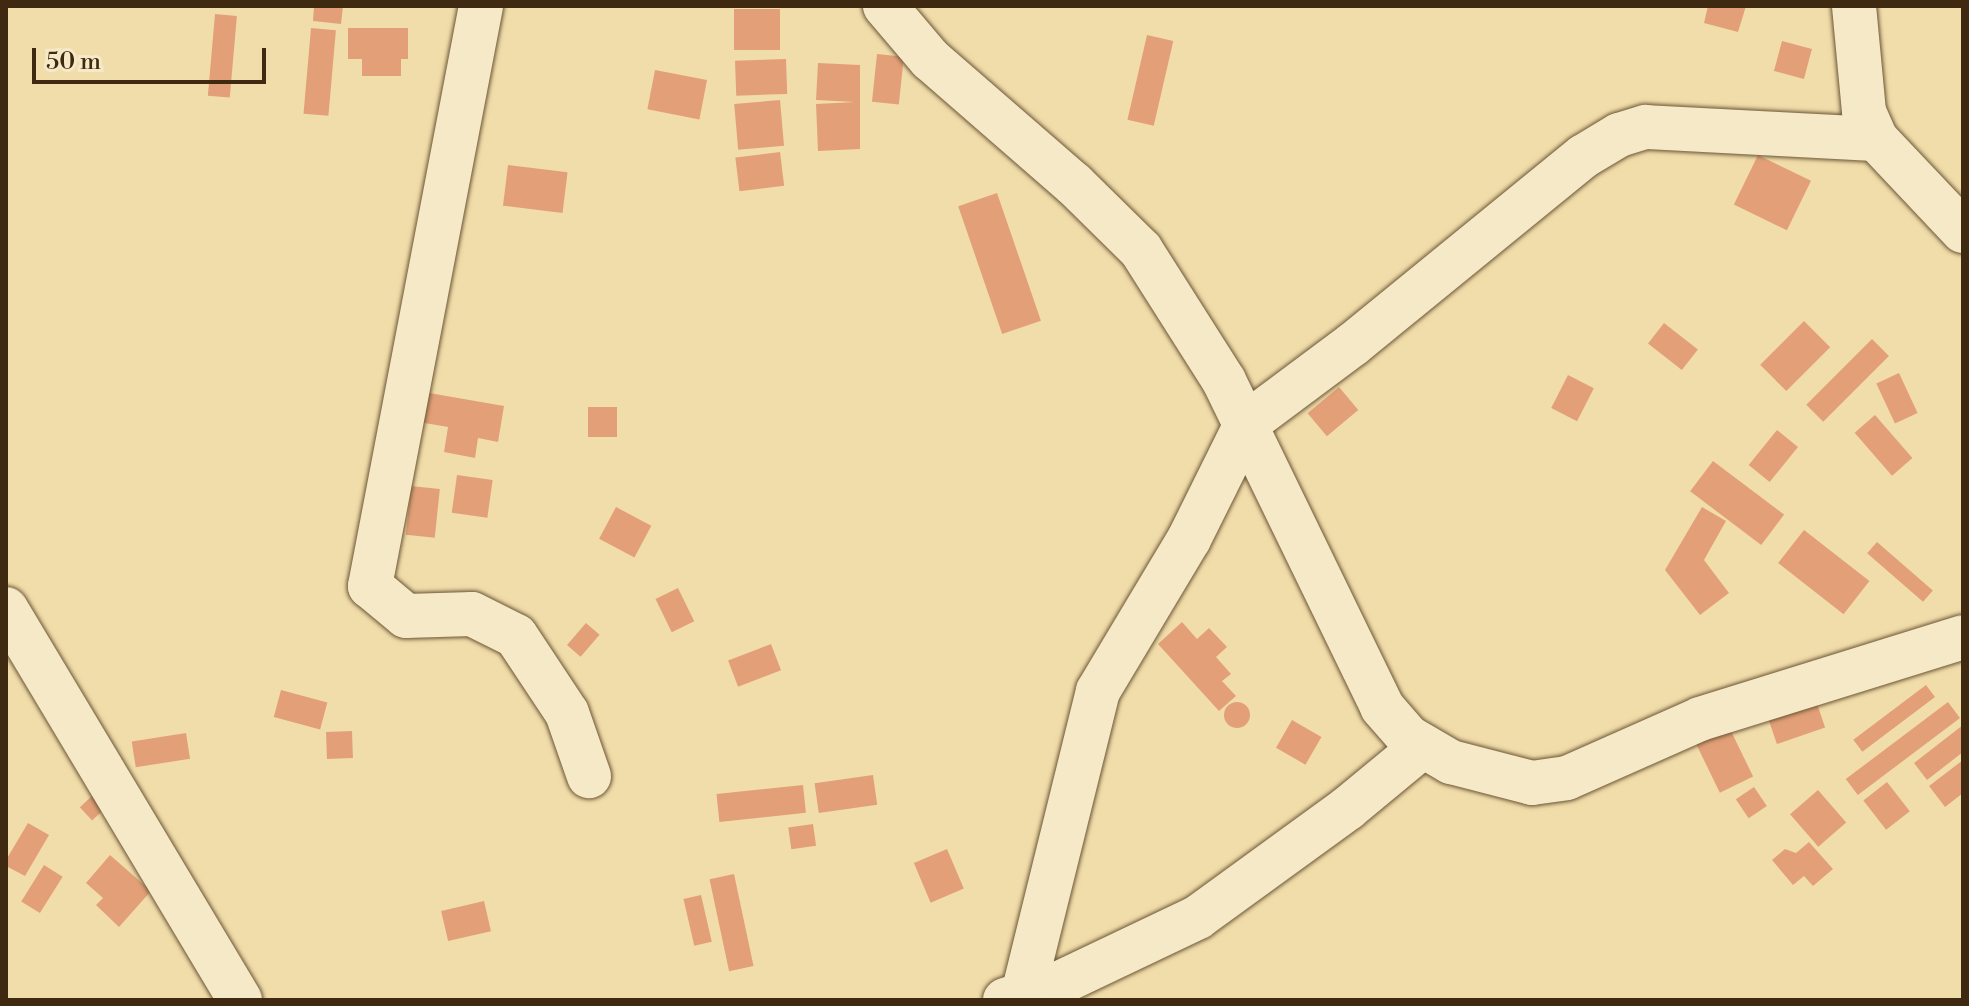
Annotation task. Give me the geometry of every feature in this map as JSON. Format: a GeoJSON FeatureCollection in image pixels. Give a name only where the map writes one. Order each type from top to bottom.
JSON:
{"type":"FeatureCollection","features":[{"type":"Feature","properties":{"kind":"street"},"geometry":{"type":"LineString","coordinates":[[481,6],[370,586],[406,616],[472,614],[516,636],[567,713],[589,776]]}},
{"type":"Feature","properties":{"kind":"street"},"geometry":{"type":"LineString","coordinates":[[885,6],[930,59],[1074,184],[1141,250],[1246,424],[1382,707],[1423,746],[1451,762],[1499,778],[1532,783],[1567,778],[1700,719],[1963,637]]}},
{"type":"Feature","properties":{"kind":"street"},"geometry":{"type":"LineString","coordinates":[[1854,6],[1864,112],[1876,139],[1963,231]]}},
{"type":"Feature","properties":{"kind":"street"},"geometry":{"type":"LineString","coordinates":[[1014,997],[1098,691],[1189,539],[1246,424],[1352,345],[1584,156],[1619,135],[1646,127],[1876,139]]}},
{"type":"Feature","properties":{"kind":"street"},"geometry":{"type":"LineString","coordinates":[[6,609],[240,1000]]}},
{"type":"Feature","properties":{"kind":"street"},"geometry":{"type":"LineString","coordinates":[[1014,997],[1062,982],[1198,917],[1337,817],[1423,746]]}},
{"type":"Feature","properties":{"kind":"building"},"geometry":{"type":"Polygon","coordinates":[[[314,6],[343,6],[341,24],[313,21],[314,6]]]}},
{"type":"Feature","properties":{"kind":"building"},"geometry":{"type":"Polygon","coordinates":[[[1708,6],[1746,6],[1738,32],[1704,23],[1708,6]]]}},
{"type":"Feature","properties":{"kind":"building"},"geometry":{"type":"Polygon","coordinates":[[[734,9],[780,9],[780,50],[734,50],[734,9]]]}},
{"type":"Feature","properties":{"kind":"building"},"geometry":{"type":"Polygon","coordinates":[[[215,14],[237,16],[230,98],[208,96],[215,14]]]}},
{"type":"Feature","properties":{"kind":"building"},"geometry":{"type":"Polygon","coordinates":[[[311,28],[336,30],[328,116],[304,114],[311,28]]]}},
{"type":"Feature","properties":{"kind":"building"},"geometry":{"type":"Polygon","coordinates":[[[348,28],[408,28],[408,59],[401,59],[401,76],[362,76],[362,59],[348,59],[348,28]]]}},
{"type":"Feature","properties":{"kind":"building"},"geometry":{"type":"Polygon","coordinates":[[[1147,35],[1173,41],[1154,126],[1127,120],[1147,35]]]}},
{"type":"Feature","properties":{"kind":"building"},"geometry":{"type":"Polygon","coordinates":[[[1782,41],[1812,49],[1804,79],[1774,71],[1782,41]]]}},
{"type":"Feature","properties":{"kind":"building"},"geometry":{"type":"Polygon","coordinates":[[[877,54],[904,57],[899,105],[872,102],[877,54]]]}},
{"type":"Feature","properties":{"kind":"building"},"geometry":{"type":"Polygon","coordinates":[[[786,59],[787,94],[736,96],[735,61],[786,59]]]}},
{"type":"Feature","properties":{"kind":"building"},"geometry":{"type":"Polygon","coordinates":[[[818,63],[860,65],[860,149],[818,151],[816,104],[855,102],[816,100],[818,63]]]}},
{"type":"Feature","properties":{"kind":"building"},"geometry":{"type":"Polygon","coordinates":[[[655,70],[707,80],[699,119],[647,109],[655,70]]]}},
{"type":"Feature","properties":{"kind":"building"},"geometry":{"type":"Polygon","coordinates":[[[780,100],[784,146],[738,150],[734,104],[780,100]]]}},
{"type":"Feature","properties":{"kind":"building"},"geometry":{"type":"Polygon","coordinates":[[[780,152],[784,186],[739,191],[735,157],[780,152]]]}},
{"type":"Feature","properties":{"kind":"building"},"geometry":{"type":"Polygon","coordinates":[[[1758,155],[1811,181],[1787,230],[1734,204],[1758,155]]]}},
{"type":"Feature","properties":{"kind":"building"},"geometry":{"type":"Polygon","coordinates":[[[508,165],[568,172],[563,213],[503,206],[508,165]]]}},
{"type":"Feature","properties":{"kind":"building"},"geometry":{"type":"Polygon","coordinates":[[[997,193],[1041,321],[1002,334],[958,206],[997,193]]]}},
{"type":"Feature","properties":{"kind":"building"},"geometry":{"type":"Polygon","coordinates":[[[1804,321],[1830,347],[1786,391],[1760,365],[1804,321]]]}},
{"type":"Feature","properties":{"kind":"building"},"geometry":{"type":"Polygon","coordinates":[[[1664,323],[1698,349],[1682,370],[1648,343],[1664,323]]]}},
{"type":"Feature","properties":{"kind":"building"},"geometry":{"type":"Polygon","coordinates":[[[1872,339],[1889,356],[1823,422],[1806,405],[1872,339]]]}},
{"type":"Feature","properties":{"kind":"building"},"geometry":{"type":"Polygon","coordinates":[[[1899,373],[1918,413],[1895,423],[1876,384],[1899,373]]]}},
{"type":"Feature","properties":{"kind":"building"},"geometry":{"type":"Polygon","coordinates":[[[1568,375],[1594,388],[1577,421],[1551,408],[1568,375]]]}},
{"type":"Feature","properties":{"kind":"building"},"geometry":{"type":"Polygon","coordinates":[[[1339,387],[1358,410],[1327,436],[1308,413],[1339,387]]]}},
{"type":"Feature","properties":{"kind":"building"},"geometry":{"type":"Polygon","coordinates":[[[412,390],[504,406],[498,442],[478,438],[475,458],[444,452],[448,427],[407,420],[412,390]]]}},
{"type":"Feature","properties":{"kind":"building"},"geometry":{"type":"Polygon","coordinates":[[[588,407],[617,407],[617,437],[588,437],[588,407]]]}},
{"type":"Feature","properties":{"kind":"building"},"geometry":{"type":"Polygon","coordinates":[[[1875,415],[1912,458],[1892,476],[1855,433],[1875,415]]]}},
{"type":"Feature","properties":{"kind":"building"},"geometry":{"type":"Polygon","coordinates":[[[1777,430],[1798,447],[1770,482],[1749,465],[1777,430]]]}},
{"type":"Feature","properties":{"kind":"building"},"geometry":{"type":"Polygon","coordinates":[[[1713,461],[1784,515],[1761,545],[1690,491],[1713,461]]]}},
{"type":"Feature","properties":{"kind":"building"},"geometry":{"type":"Polygon","coordinates":[[[457,475],[493,480],[487,518],[452,513],[457,475]]]}},
{"type":"Feature","properties":{"kind":"building"},"geometry":{"type":"Polygon","coordinates":[[[411,486],[440,489],[435,538],[406,535],[411,486]]]}},
{"type":"Feature","properties":{"kind":"building"},"geometry":{"type":"Polygon","coordinates":[[[616,507],[651,526],[634,558],[599,539],[616,507]]]}},
{"type":"Feature","properties":{"kind":"building"},"geometry":{"type":"Polygon","coordinates":[[[1702,507],[1726,521],[1704,560],[1729,593],[1700,615],[1665,570],[1702,507]]]}},
{"type":"Feature","properties":{"kind":"building"},"geometry":{"type":"Polygon","coordinates":[[[1804,530],[1869,581],[1844,614],[1778,563],[1804,530]]]}},
{"type":"Feature","properties":{"kind":"building"},"geometry":{"type":"Polygon","coordinates":[[[1877,542],[1933,591],[1923,602],[1867,553],[1877,542]]]}},
{"type":"Feature","properties":{"kind":"building"},"geometry":{"type":"Polygon","coordinates":[[[678,588],[694,621],[672,632],[656,599],[678,588]]]}},
{"type":"Feature","properties":{"kind":"building"},"geometry":{"type":"Polygon","coordinates":[[[1182,622],[1197,639],[1209,628],[1227,647],[1216,657],[1231,674],[1222,681],[1236,696],[1219,711],[1158,644],[1182,622]]]}},
{"type":"Feature","properties":{"kind":"building"},"geometry":{"type":"Polygon","coordinates":[[[586,623],[600,635],[581,657],[567,645],[586,623]]]}},
{"type":"Feature","properties":{"kind":"building"},"geometry":{"type":"Polygon","coordinates":[[[771,644],[781,670],[738,687],[728,660],[771,644]]]}},
{"type":"Feature","properties":{"kind":"building"},"geometry":{"type":"Polygon","coordinates":[[[1926,685],[1935,697],[1862,752],[1853,740],[1926,685]]]}},
{"type":"Feature","properties":{"kind":"building"},"geometry":{"type":"Polygon","coordinates":[[[281,690],[327,702],[320,729],[274,717],[281,690]]]}},
{"type":"Feature","properties":{"kind":"building"},"geometry":{"type":"Polygon","coordinates":[[[1816,701],[1825,727],[1777,744],[1768,718],[1816,701]]]}},
{"type":"Feature","properties":{"kind":"building"},"geometry":{"type":"Polygon","coordinates":[[[1237,702],[1246,706],[1250,715],[1246,724],[1237,728],[1228,724],[1224,715],[1228,706],[1237,702]]]}},
{"type":"Feature","properties":{"kind":"building"},"geometry":{"type":"Polygon","coordinates":[[[1948,702],[1960,718],[1858,795],[1846,779],[1948,702]]]}},
{"type":"Feature","properties":{"kind":"building"},"geometry":{"type":"Polygon","coordinates":[[[1292,720],[1321,737],[1305,765],[1276,748],[1292,720]]]}},
{"type":"Feature","properties":{"kind":"building"},"geometry":{"type":"Polygon","coordinates":[[[1963,725],[1963,752],[1927,780],[1914,763],[1963,725]]]}},
{"type":"Feature","properties":{"kind":"building"},"geometry":{"type":"Polygon","coordinates":[[[1729,727],[1753,776],[1720,793],[1696,743],[1729,727]]]}},
{"type":"Feature","properties":{"kind":"building"},"geometry":{"type":"Polygon","coordinates":[[[352,731],[353,758],[327,759],[326,732],[352,731]]]}},
{"type":"Feature","properties":{"kind":"building"},"geometry":{"type":"Polygon","coordinates":[[[186,733],[190,759],[136,767],[132,742],[186,733]]]}},
{"type":"Feature","properties":{"kind":"building"},"geometry":{"type":"Polygon","coordinates":[[[1963,760],[1963,793],[1945,807],[1929,786],[1963,760]]]}},
{"type":"Feature","properties":{"kind":"building"},"geometry":{"type":"Polygon","coordinates":[[[873,775],[877,805],[819,813],[815,783],[873,775]]]}},
{"type":"Feature","properties":{"kind":"building"},"geometry":{"type":"Polygon","coordinates":[[[1887,782],[1910,811],[1886,830],[1863,800],[1887,782]]]}},
{"type":"Feature","properties":{"kind":"building"},"geometry":{"type":"Polygon","coordinates":[[[803,785],[806,813],[719,822],[716,794],[803,785]]]}},
{"type":"Feature","properties":{"kind":"building"},"geometry":{"type":"Polygon","coordinates":[[[1754,787],[1767,806],[1749,818],[1736,799],[1754,787]]]}},
{"type":"Feature","properties":{"kind":"building"},"geometry":{"type":"Polygon","coordinates":[[[1818,790],[1846,822],[1818,847],[1790,814],[1818,790]]]}},
{"type":"Feature","properties":{"kind":"building"},"geometry":{"type":"Polygon","coordinates":[[[93,795],[105,808],[92,820],[80,807],[93,795]]]}},
{"type":"Feature","properties":{"kind":"building"},"geometry":{"type":"Polygon","coordinates":[[[28,823],[49,835],[25,876],[6,866],[6,860],[28,823]]]}},
{"type":"Feature","properties":{"kind":"building"},"geometry":{"type":"Polygon","coordinates":[[[813,824],[816,846],[791,849],[788,827],[813,824]]]}},
{"type":"Feature","properties":{"kind":"building"},"geometry":{"type":"Polygon","coordinates":[[[1809,842],[1833,869],[1813,886],[1804,876],[1793,885],[1772,860],[1785,849],[1796,853],[1809,842]]]}},
{"type":"Feature","properties":{"kind":"building"},"geometry":{"type":"Polygon","coordinates":[[[947,849],[964,889],[931,903],[914,863],[947,849]]]}},
{"type":"Feature","properties":{"kind":"building"},"geometry":{"type":"Polygon","coordinates":[[[110,855],[151,891],[119,927],[96,905],[103,898],[86,883],[110,855]]]}},
{"type":"Feature","properties":{"kind":"building"},"geometry":{"type":"Polygon","coordinates":[[[44,865],[63,877],[40,913],[21,901],[44,865]]]}},
{"type":"Feature","properties":{"kind":"building"},"geometry":{"type":"Polygon","coordinates":[[[734,874],[754,966],[729,971],[710,879],[734,874]]]}},
{"type":"Feature","properties":{"kind":"building"},"geometry":{"type":"Polygon","coordinates":[[[701,895],[712,942],[694,946],[683,899],[701,895]]]}},
{"type":"Feature","properties":{"kind":"building"},"geometry":{"type":"Polygon","coordinates":[[[484,901],[491,931],[448,941],[441,911],[484,901]]]}}]}
